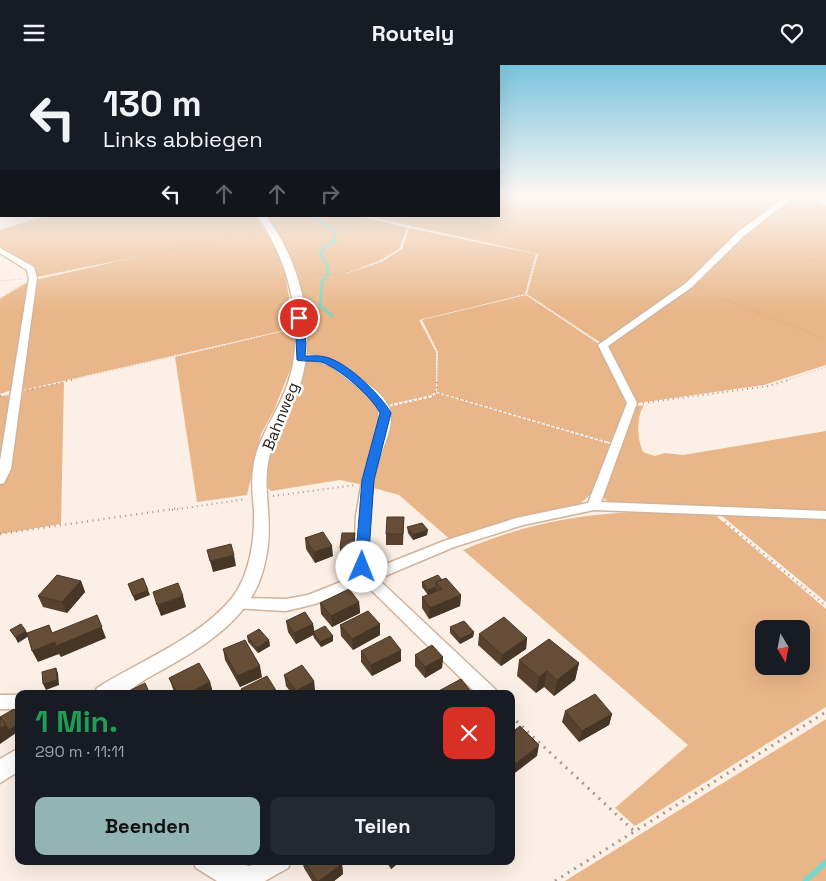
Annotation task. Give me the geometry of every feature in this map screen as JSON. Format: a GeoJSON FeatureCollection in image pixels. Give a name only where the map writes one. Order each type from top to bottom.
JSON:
{"type":"FeatureCollection","features":[{"type":"Feature","properties":{"kind":"main road","name":"Bahnweg"},"geometry":{"type":"LineString","coordinates":[[238,604],[256,565],[262,521],[260,469],[272,431],[294,385],[302,343],[298,308],[286,262],[274,234]]}},
{"type":"Feature","properties":{"kind":"main road"},"geometry":{"type":"LineString","coordinates":[[111,690],[207,631],[238,604]]}},
{"type":"Feature","properties":{"kind":"main road"},"geometry":{"type":"LineString","coordinates":[[0,773],[15,761]]}},
{"type":"Feature","properties":{"kind":"street"},"geometry":{"type":"LineString","coordinates":[[594,506],[595,497],[632,403],[603,345],[689,285],[741,234]]}},
{"type":"Feature","properties":{"kind":"street"},"geometry":{"type":"LineString","coordinates":[[0,250],[32,269],[33,278],[5,469],[0,480]]}},
{"type":"Feature","properties":{"kind":"street"},"geometry":{"type":"LineString","coordinates":[[300,358],[312,357],[332,363],[358,383],[384,407],[386,413],[384,423],[368,484],[360,559],[367,577],[485,690]]}},
{"type":"Feature","properties":{"kind":"street"},"geometry":{"type":"LineString","coordinates":[[238,604],[294,603],[310,600],[449,544],[521,521],[594,506],[826,515]]}},
{"type":"Feature","properties":{"kind":"street"},"geometry":{"type":"LineString","coordinates":[[0,702],[15,703]]}},
{"type":"Feature","properties":{"kind":"street"},"geometry":{"type":"LineString","coordinates":[[210,865],[223,873],[251,877],[274,865]]}},
{"type":"Feature","properties":{"kind":"path"},"geometry":{"type":"LineString","coordinates":[[0,281],[33,278],[224,239],[258,234]]}},
{"type":"Feature","properties":{"kind":"path"},"geometry":{"type":"LineString","coordinates":[[286,262],[297,264],[319,275],[338,275],[379,262],[400,249],[405,234]]}},
{"type":"Feature","properties":{"kind":"path"},"geometry":{"type":"LineString","coordinates":[[442,234],[537,254],[526,294]]}},
{"type":"Feature","properties":{"kind":"path"},"geometry":{"type":"LineString","coordinates":[[745,234],[826,265]]}},
{"type":"Feature","properties":{"kind":"path"},"geometry":{"type":"LineString","coordinates":[[0,298],[33,278]]}},
{"type":"Feature","properties":{"kind":"path"},"geometry":{"type":"LineString","coordinates":[[689,285],[826,339]]}},
{"type":"Feature","properties":{"kind":"path"},"geometry":{"type":"LineString","coordinates":[[384,407],[433,396],[437,389],[437,351],[420,320],[526,294],[603,345]]}},
{"type":"Feature","properties":{"kind":"path"},"geometry":{"type":"LineString","coordinates":[[0,396],[300,328]]}},
{"type":"Feature","properties":{"kind":"path"},"geometry":{"type":"LineString","coordinates":[[632,403],[769,386],[826,367]]}},
{"type":"Feature","properties":{"kind":"path"},"geometry":{"type":"LineString","coordinates":[[435,393],[616,445]]}},
{"type":"Feature","properties":{"kind":"path"},"geometry":{"type":"LineString","coordinates":[[0,534],[260,497],[368,484]]}},
{"type":"Feature","properties":{"kind":"path"},"geometry":{"type":"LineString","coordinates":[[715,511],[826,606]]}},
{"type":"Feature","properties":{"kind":"path"},"geometry":{"type":"LineString","coordinates":[[555,881],[826,712]]}},
{"type":"Feature","properties":{"kind":"path"},"geometry":{"type":"LineString","coordinates":[[515,719],[634,831]]}},
{"type":"Feature","properties":{"kind":"shaded area"},"geometry":{"type":"Polygon","coordinates":[[[0,234],[266,234],[277,251],[284,269],[294,325],[290,329],[19,391],[35,280],[140,256],[36,277],[35,270],[0,249],[0,234]]]}},
{"type":"Feature","properties":{"kind":"shaded area"},"geometry":{"type":"Polygon","coordinates":[[[279,234],[405,234],[399,249],[379,261],[338,276],[381,262],[402,249],[407,234],[439,234],[536,254],[525,294],[419,320],[436,352],[436,390],[432,395],[387,405],[333,360],[324,356],[306,354],[308,319],[289,251],[279,234]]]}},
{"type":"Feature","properties":{"kind":"shaded area"},"geometry":{"type":"Polygon","coordinates":[[[448,234],[826,234],[826,365],[764,385],[638,403],[608,347],[721,260],[601,343],[527,294],[538,254],[448,234]]]}},
{"type":"Feature","properties":{"kind":"shaded area"},"geometry":{"type":"Polygon","coordinates":[[[29,281],[12,390],[0,394],[0,299],[29,281]]]}},
{"type":"Feature","properties":{"kind":"shaded area"},"geometry":{"type":"Polygon","coordinates":[[[526,295],[599,344],[628,399],[628,406],[615,441],[609,442],[437,392],[438,352],[422,320],[526,295]]]}},
{"type":"Feature","properties":{"kind":"shaded area"},"geometry":{"type":"Polygon","coordinates":[[[281,332],[289,332],[297,336],[292,365],[274,410],[261,434],[247,495],[197,502],[175,357],[281,332]]]}},
{"type":"Feature","properties":{"kind":"shaded area"},"geometry":{"type":"Polygon","coordinates":[[[312,358],[328,363],[374,399],[381,413],[363,485],[340,480],[271,491],[268,488],[268,474],[274,441],[304,360],[312,358]]]}},
{"type":"Feature","properties":{"kind":"shaded area"},"geometry":{"type":"Polygon","coordinates":[[[64,382],[61,524],[0,534],[0,485],[3,481],[17,392],[64,382]]]}},
{"type":"Feature","properties":{"kind":"shaded area"},"geometry":{"type":"Polygon","coordinates":[[[436,393],[613,445],[591,494],[580,504],[526,515],[452,541],[399,495],[370,487],[388,407],[433,397],[436,393]]]}},
{"type":"Feature","properties":{"kind":"shaded area"},"geometry":{"type":"Polygon","coordinates":[[[12,395],[0,470],[0,396],[12,395]]]}},
{"type":"Feature","properties":{"kind":"shaded area"},"geometry":{"type":"Polygon","coordinates":[[[644,405],[641,410],[638,428],[640,441],[643,452],[655,456],[665,453],[683,455],[826,431],[826,510],[610,503],[602,497],[634,410],[637,406],[644,405]]]}},
{"type":"Feature","properties":{"kind":"shaded area"},"geometry":{"type":"Polygon","coordinates":[[[636,512],[715,515],[826,609],[826,707],[635,826],[615,808],[688,745],[463,550],[527,528],[590,516],[636,512]]]}},
{"type":"Feature","properties":{"kind":"shaded area"},"geometry":{"type":"Polygon","coordinates":[[[722,516],[826,519],[826,602],[722,516]]]}},
{"type":"Feature","properties":{"kind":"shaded area"},"geometry":{"type":"Polygon","coordinates":[[[826,719],[826,881],[565,881],[826,719]]]}},
{"type":"Feature","properties":{"kind":"building"},"geometry":{"type":"Polygon","coordinates":[[[387,517],[404,517],[403,534],[386,534],[387,517]]]}},
{"type":"Feature","properties":{"kind":"building"},"geometry":{"type":"Polygon","coordinates":[[[422,523],[428,530],[413,535],[407,527],[422,523]]]}},
{"type":"Feature","properties":{"kind":"building"},"geometry":{"type":"Polygon","coordinates":[[[323,532],[332,546],[314,552],[305,538],[323,532]]]}},
{"type":"Feature","properties":{"kind":"building"},"geometry":{"type":"Polygon","coordinates":[[[342,533],[355,533],[353,548],[340,548],[342,533]]]}},
{"type":"Feature","properties":{"kind":"building"},"geometry":{"type":"Polygon","coordinates":[[[231,544],[234,555],[210,561],[207,550],[231,544]]]}},
{"type":"Feature","properties":{"kind":"building"},"geometry":{"type":"Polygon","coordinates":[[[57,575],[81,581],[62,602],[38,596],[57,575]]]}},
{"type":"Feature","properties":{"kind":"building"},"geometry":{"type":"Polygon","coordinates":[[[438,575],[442,580],[436,582],[436,587],[428,590],[422,582],[438,575]]]}},
{"type":"Feature","properties":{"kind":"building"},"geometry":{"type":"Polygon","coordinates":[[[143,578],[148,590],[133,596],[128,584],[143,578]]]}},
{"type":"Feature","properties":{"kind":"building"},"geometry":{"type":"Polygon","coordinates":[[[446,578],[461,595],[430,608],[422,597],[442,589],[436,582],[446,578]]]}},
{"type":"Feature","properties":{"kind":"building"},"geometry":{"type":"Polygon","coordinates":[[[178,583],[183,596],[157,605],[153,592],[178,583]]]}},
{"type":"Feature","properties":{"kind":"building"},"geometry":{"type":"Polygon","coordinates":[[[349,589],[359,602],[331,616],[320,603],[349,589]]]}},
{"type":"Feature","properties":{"kind":"building"},"geometry":{"type":"Polygon","coordinates":[[[368,611],[380,624],[352,639],[340,625],[368,611]]]}},
{"type":"Feature","properties":{"kind":"building"},"geometry":{"type":"Polygon","coordinates":[[[305,612],[313,624],[294,633],[286,621],[305,612]]]}},
{"type":"Feature","properties":{"kind":"building"},"geometry":{"type":"Polygon","coordinates":[[[97,615],[102,627],[56,646],[55,642],[32,651],[27,633],[49,625],[52,633],[97,615]]]}},
{"type":"Feature","properties":{"kind":"building"},"geometry":{"type":"Polygon","coordinates":[[[504,617],[527,638],[502,655],[479,634],[504,617]]]}},
{"type":"Feature","properties":{"kind":"building"},"geometry":{"type":"Polygon","coordinates":[[[464,621],[474,632],[460,639],[450,627],[464,621]]]}},
{"type":"Feature","properties":{"kind":"building"},"geometry":{"type":"Polygon","coordinates":[[[21,624],[26,631],[15,637],[10,630],[21,624]]]}},
{"type":"Feature","properties":{"kind":"building"},"geometry":{"type":"Polygon","coordinates":[[[325,626],[333,636],[320,642],[313,632],[325,626]]]}},
{"type":"Feature","properties":{"kind":"building"},"geometry":{"type":"Polygon","coordinates":[[[259,629],[269,640],[257,648],[247,636],[259,629]]]}},
{"type":"Feature","properties":{"kind":"building"},"geometry":{"type":"Polygon","coordinates":[[[390,636],[401,650],[371,665],[361,651],[390,636]]]}},
{"type":"Feature","properties":{"kind":"building"},"geometry":{"type":"Polygon","coordinates":[[[549,639],[579,663],[557,680],[547,671],[539,677],[519,660],[549,639]]]}},
{"type":"Feature","properties":{"kind":"building"},"geometry":{"type":"Polygon","coordinates":[[[245,640],[260,666],[237,676],[223,649],[245,640]]]}},
{"type":"Feature","properties":{"kind":"building"},"geometry":{"type":"Polygon","coordinates":[[[432,645],[443,657],[425,667],[415,655],[432,645]]]}},
{"type":"Feature","properties":{"kind":"building"},"geometry":{"type":"Polygon","coordinates":[[[199,663],[210,682],[195,690],[176,690],[169,678],[199,663]]]}},
{"type":"Feature","properties":{"kind":"building"},"geometry":{"type":"Polygon","coordinates":[[[302,665],[314,681],[295,690],[284,675],[302,665]]]}},
{"type":"Feature","properties":{"kind":"building"},"geometry":{"type":"Polygon","coordinates":[[[56,668],[57,680],[43,684],[42,672],[56,668]]]}},
{"type":"Feature","properties":{"kind":"building"},"geometry":{"type":"Polygon","coordinates":[[[267,676],[276,690],[242,690],[267,676]]]}},
{"type":"Feature","properties":{"kind":"building"},"geometry":{"type":"Polygon","coordinates":[[[461,679],[470,690],[441,690],[461,679]]]}},
{"type":"Feature","properties":{"kind":"building"},"geometry":{"type":"Polygon","coordinates":[[[145,683],[148,690],[131,690],[145,683]]]}},
{"type":"Feature","properties":{"kind":"building"},"geometry":{"type":"Polygon","coordinates":[[[595,694],[612,714],[582,731],[565,711],[595,694]]]}},
{"type":"Feature","properties":{"kind":"building"},"geometry":{"type":"Polygon","coordinates":[[[14,709],[15,726],[9,730],[0,717],[14,709]]]}},
{"type":"Feature","properties":{"kind":"building"},"geometry":{"type":"Polygon","coordinates":[[[0,717],[6,725],[0,728],[0,717]]]}},
{"type":"Feature","properties":{"kind":"building"},"geometry":{"type":"Polygon","coordinates":[[[520,726],[539,745],[515,764],[515,730],[520,726]]]}},
{"type":"Feature","properties":{"kind":"building"},"geometry":{"type":"Polygon","coordinates":[[[307,865],[341,865],[319,881],[317,881],[307,865]]]}},
{"type":"Feature","properties":{"kind":"waterway"},"geometry":{"type":"LineString","coordinates":[[328,274],[327,264],[320,253],[328,244],[336,242],[334,239],[335,234]]}},
{"type":"Feature","properties":{"kind":"waterway"},"geometry":{"type":"LineString","coordinates":[[326,276],[322,282],[320,305],[332,316]]}},
{"type":"Feature","properties":{"kind":"waterway"},"geometry":{"type":"LineString","coordinates":[[805,881],[826,862]]}},
{"type":"Feature","properties":{"kind":"route"},"geometry":{"type":"LineString","coordinates":[[299,318],[302,343],[300,358],[324,359],[340,368],[379,401],[386,413],[368,480],[360,559],[362,567]]}}]}
